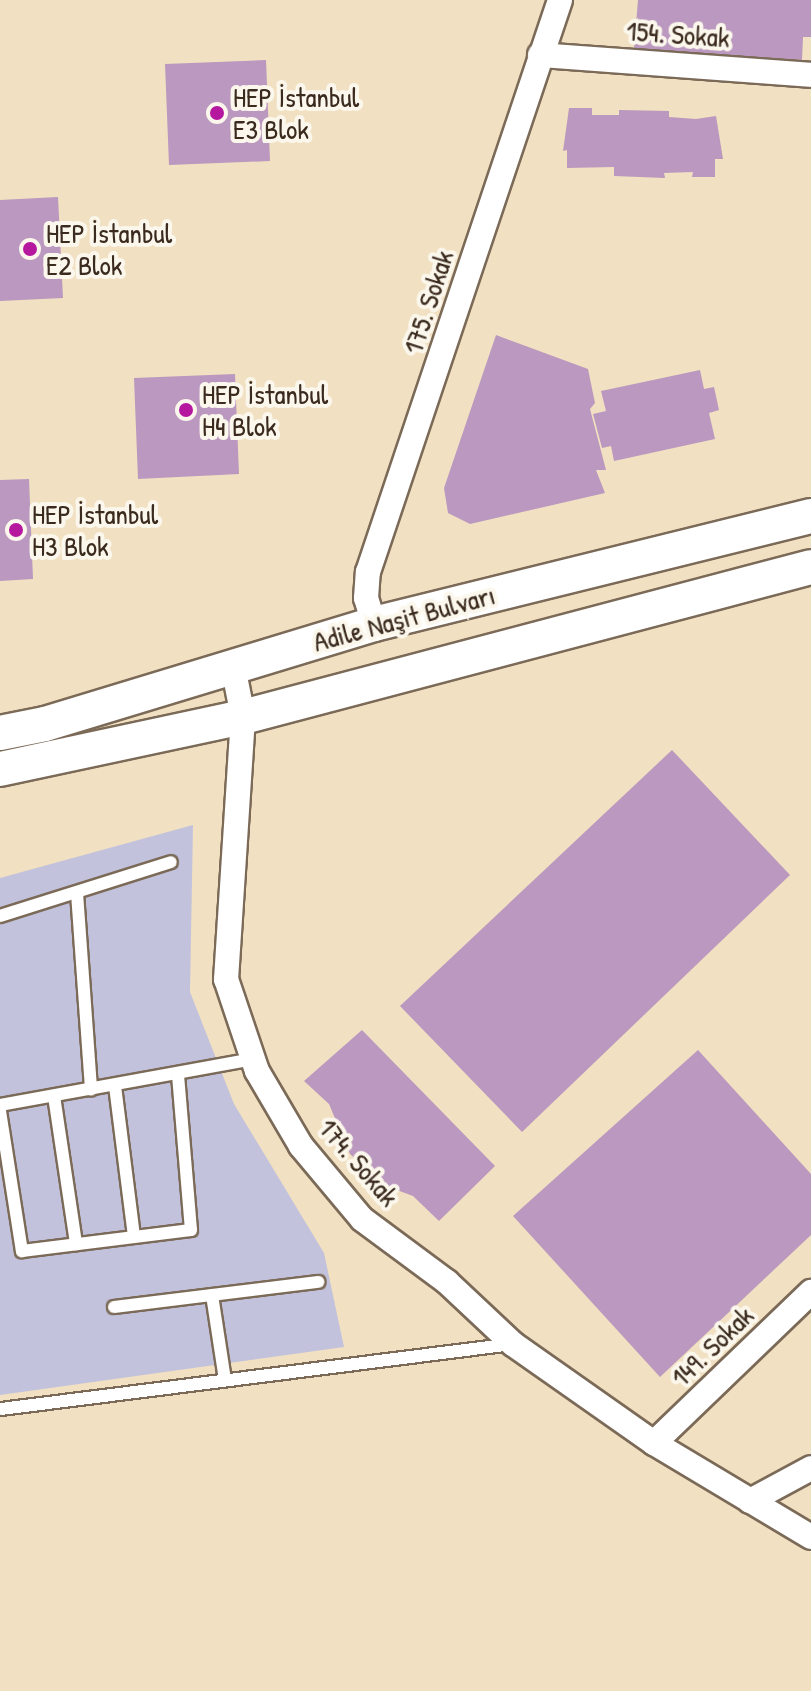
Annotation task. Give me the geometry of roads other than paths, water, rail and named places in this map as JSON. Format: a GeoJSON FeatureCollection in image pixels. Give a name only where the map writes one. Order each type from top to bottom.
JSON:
{"type":"FeatureCollection","features":[{"type":"Feature","properties":{"kind":"main road","name":"Adile Naşit Bulvarı"},"geometry":{"type":"LineString","coordinates":[[0,733],[374,624],[811,516]]}},
{"type":"Feature","properties":{"kind":"main road","name":"Adile Naşit Bulvarı"},"geometry":{"type":"LineString","coordinates":[[0,769],[243,717],[811,567]]}},
{"type":"Feature","properties":{"kind":"street","name":"175. Sokak"},"geometry":{"type":"LineString","coordinates":[[374,624],[366,598],[368,572],[560,0]]}},
{"type":"Feature","properties":{"kind":"street","name":"154. Sokak"},"geometry":{"type":"LineString","coordinates":[[540,55],[811,75]]}},
{"type":"Feature","properties":{"kind":"street","name":"174. Sokak"},"geometry":{"type":"LineString","coordinates":[[233,666],[243,717],[226,979],[253,1059],[301,1146],[362,1219],[447,1282],[513,1344],[654,1443],[811,1537]]}},
{"type":"Feature","properties":{"kind":"street","name":"149. Sokak"},"geometry":{"type":"LineString","coordinates":[[654,1443],[811,1292]]}},
{"type":"Feature","properties":{"kind":"street"},"geometry":{"type":"LineString","coordinates":[[750,1501],[811,1468]]}},
{"type":"Feature","properties":{"kind":"lane"},"geometry":{"type":"LineString","coordinates":[[0,916],[171,862]]}},
{"type":"Feature","properties":{"kind":"lane"},"geometry":{"type":"LineString","coordinates":[[77,893],[91,1090]]}},
{"type":"Feature","properties":{"kind":"lane"},"geometry":{"type":"LineString","coordinates":[[178,1076],[191,1230],[22,1251],[0,1108],[178,1076],[253,1059]]}},
{"type":"Feature","properties":{"kind":"lane"},"geometry":{"type":"LineString","coordinates":[[115,1086],[134,1237]]}},
{"type":"Feature","properties":{"kind":"lane"},"geometry":{"type":"LineString","coordinates":[[54,1096],[76,1244]]}},
{"type":"Feature","properties":{"kind":"lane"},"geometry":{"type":"LineString","coordinates":[[114,1307],[318,1282]]}},
{"type":"Feature","properties":{"kind":"lane"},"geometry":{"type":"LineString","coordinates":[[212,1295],[225,1380]]}},
{"type":"Feature","properties":{"kind":"lane"},"geometry":{"type":"LineString","coordinates":[[1,1409],[513,1344]]}},
{"type":"Feature","properties":{"kind":"place","name":"HEP İstanbul E3 Blok"},"geometry":{"type":"Point","coordinates":[217,113]}},
{"type":"Feature","properties":{"kind":"place","name":"HEP İstanbul E2 Blok"},"geometry":{"type":"Point","coordinates":[30,249]}},
{"type":"Feature","properties":{"kind":"place","name":"HEP İstanbul H4 Blok"},"geometry":{"type":"Point","coordinates":[186,410]}},
{"type":"Feature","properties":{"kind":"place","name":"HEP İstanbul H3 Blok"},"geometry":{"type":"Point","coordinates":[16,530]}}]}
